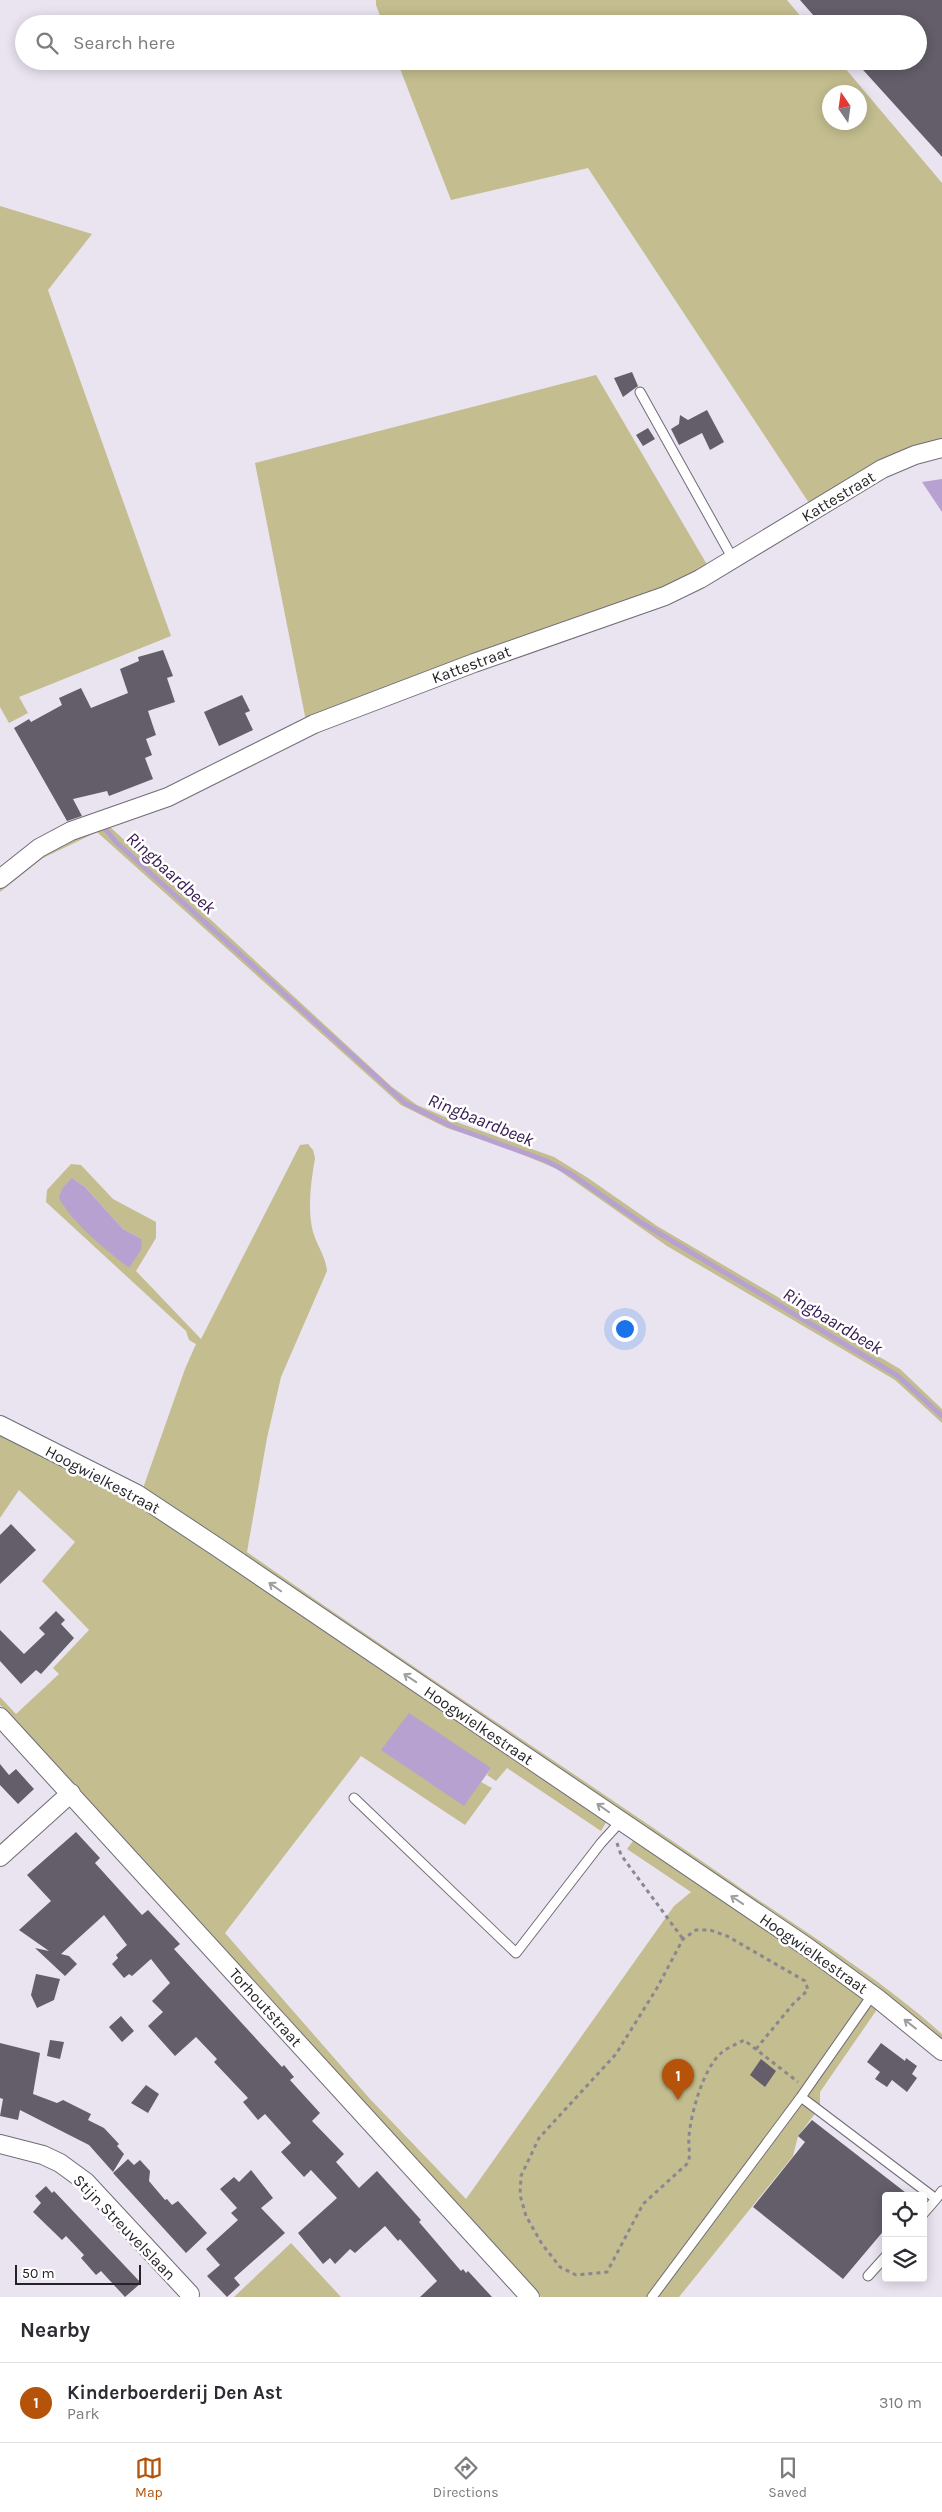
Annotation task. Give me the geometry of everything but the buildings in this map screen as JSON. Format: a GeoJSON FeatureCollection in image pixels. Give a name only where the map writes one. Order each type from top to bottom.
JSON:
{"type":"FeatureCollection","features":[{"type":"Feature","properties":{"kind":"street","name":"Kattestraat"},"geometry":{"type":"LineString","coordinates":[[0,879],[39,848],[71,831],[168,797],[314,724],[474,663],[665,596],[733,560],[882,469],[915,455],[942,448]]}},
{"type":"Feature","properties":{"kind":"street","name":"Hoogwielkestraat"},"geometry":{"type":"LineString","coordinates":[[0,1425],[137,1494],[616,1826],[807,1947],[873,1994],[942,2051]]}},
{"type":"Feature","properties":{"kind":"street","name":"Torhoutstraat"},"geometry":{"type":"LineString","coordinates":[[0,1717],[71,1792],[530,2297]]}},
{"type":"Feature","properties":{"kind":"street"},"geometry":{"type":"LineString","coordinates":[[0,1857],[71,1792]]}},
{"type":"Feature","properties":{"kind":"street","name":"Stijn Streuvelslaan"},"geometry":{"type":"LineString","coordinates":[[0,2144],[43,2155],[60,2163],[86,2182],[190,2294]]}},
{"type":"Feature","properties":{"kind":"lane"},"geometry":{"type":"LineString","coordinates":[[640,392],[733,560]]}},
{"type":"Feature","properties":{"kind":"lane"},"geometry":{"type":"LineString","coordinates":[[354,1798],[516,1952],[616,1826]]}},
{"type":"Feature","properties":{"kind":"lane"},"geometry":{"type":"LineString","coordinates":[[652,2297],[804,2093],[873,1994]]}},
{"type":"Feature","properties":{"kind":"lane"},"geometry":{"type":"LineString","coordinates":[[804,2093],[936,2199]]}},
{"type":"Feature","properties":{"kind":"lane"},"geometry":{"type":"LineString","coordinates":[[927,2209],[942,2191]]}},
{"type":"Feature","properties":{"kind":"lane"},"geometry":{"type":"LineString","coordinates":[[868,2276],[882,2260]]}},
{"type":"Feature","properties":{"kind":"path"},"geometry":{"type":"LineString","coordinates":[[616,1826],[621,1855],[683,1939]]}},
{"type":"Feature","properties":{"kind":"path"},"geometry":{"type":"LineString","coordinates":[[756,2049],[793,2004],[808,1990],[805,1981],[727,1936],[710,1930],[696,1930],[683,1939],[678,1953],[635,2026],[616,2054],[539,2138],[521,2176],[520,2195],[526,2216],[542,2244],[560,2267],[576,2275],[607,2272],[643,2204],[688,2163],[692,2116],[698,2096],[720,2054],[744,2040],[804,2093]]}},
{"type":"Feature","properties":{"kind":"shaded area"},"geometry":{"type":"Polygon","coordinates":[[[376,0],[787,0],[800,15],[380,15],[376,0]]]}},
{"type":"Feature","properties":{"kind":"shaded area"},"geometry":{"type":"Polygon","coordinates":[[[400,70],[847,70],[859,85],[822,85],[822,130],[867,130],[867,94],[942,183],[942,440],[811,506],[588,168],[451,200],[400,70]]]}},
{"type":"Feature","properties":{"kind":"shaded area"},"geometry":{"type":"Polygon","coordinates":[[[0,206],[92,234],[48,290],[171,636],[19,697],[28,713],[9,723],[0,707],[0,206]]]}},
{"type":"Feature","properties":{"kind":"shaded area"},"geometry":{"type":"Polygon","coordinates":[[[596,375],[709,568],[691,577],[306,721],[255,463],[596,375]]]}},
{"type":"Feature","properties":{"kind":"shaded area"},"geometry":{"type":"Polygon","coordinates":[[[942,479],[942,512],[922,482],[942,479]]]}},
{"type":"Feature","properties":{"kind":"shaded area"},"geometry":{"type":"Polygon","coordinates":[[[109,826],[392,1087],[417,1105],[459,1123],[554,1157],[657,1226],[900,1369],[942,1409],[942,1423],[895,1380],[667,1246],[557,1169],[500,1145],[447,1128],[401,1105],[97,832],[43,858],[0,892],[0,886],[62,843],[109,826]]]}},
{"type":"Feature","properties":{"kind":"shaded area"},"geometry":{"type":"Polygon","coordinates":[[[308,1144],[313,1150],[315,1158],[310,1214],[313,1232],[327,1271],[281,1377],[267,1438],[247,1552],[834,1951],[890,1991],[942,2034],[942,2045],[142,1491],[185,1369],[196,1344],[189,1340],[186,1331],[46,1202],[47,1190],[71,1164],[81,1165],[113,1199],[156,1222],[156,1238],[136,1271],[201,1339],[300,1145],[308,1144]],[[72,1178],[106,1248],[129,1268],[142,1239],[123,1229],[85,1187],[72,1178]]]}},
{"type":"Feature","properties":{"kind":"shaded area"},"geometry":{"type":"Polygon","coordinates":[[[72,1178],[85,1187],[123,1229],[142,1239],[141,1250],[129,1268],[73,1218],[59,1198],[62,1189],[72,1178]]]}},
{"type":"Feature","properties":{"kind":"shaded area"},"geometry":{"type":"Polygon","coordinates":[[[0,1430],[119,1489],[608,1819],[601,1831],[507,1768],[496,1781],[487,1775],[491,1768],[481,1782],[492,1788],[465,1825],[361,1756],[225,1933],[370,2099],[466,2199],[674,1906],[691,1892],[627,1849],[636,1837],[829,1970],[878,2008],[820,2092],[820,2107],[798,2136],[793,2156],[679,2297],[541,2297],[0,1705],[0,1697],[16,1714],[59,1674],[53,1668],[89,1630],[42,1581],[75,1542],[19,1490],[0,1518],[0,1430]]]}},
{"type":"Feature","properties":{"kind":"shaded area"},"geometry":{"type":"Polygon","coordinates":[[[409,1713],[491,1768],[464,1806],[381,1750],[409,1713]]]}},
{"type":"Feature","properties":{"kind":"shaded area"},"geometry":{"type":"Polygon","coordinates":[[[291,2243],[341,2297],[234,2297],[291,2243]]]}},
{"type":"Feature","properties":{"kind":"waterway","name":"Ringbaardbeek"},"geometry":{"type":"LineString","coordinates":[[102,825],[116,842],[405,1103],[453,1127],[547,1161],[571,1174],[642,1223],[898,1376],[942,1416]]}},
{"type":"Feature","properties":{"kind":"place","name":"Kinderboerderij Den Ast"},"geometry":{"type":"Point","coordinates":[678,2100]}}]}
